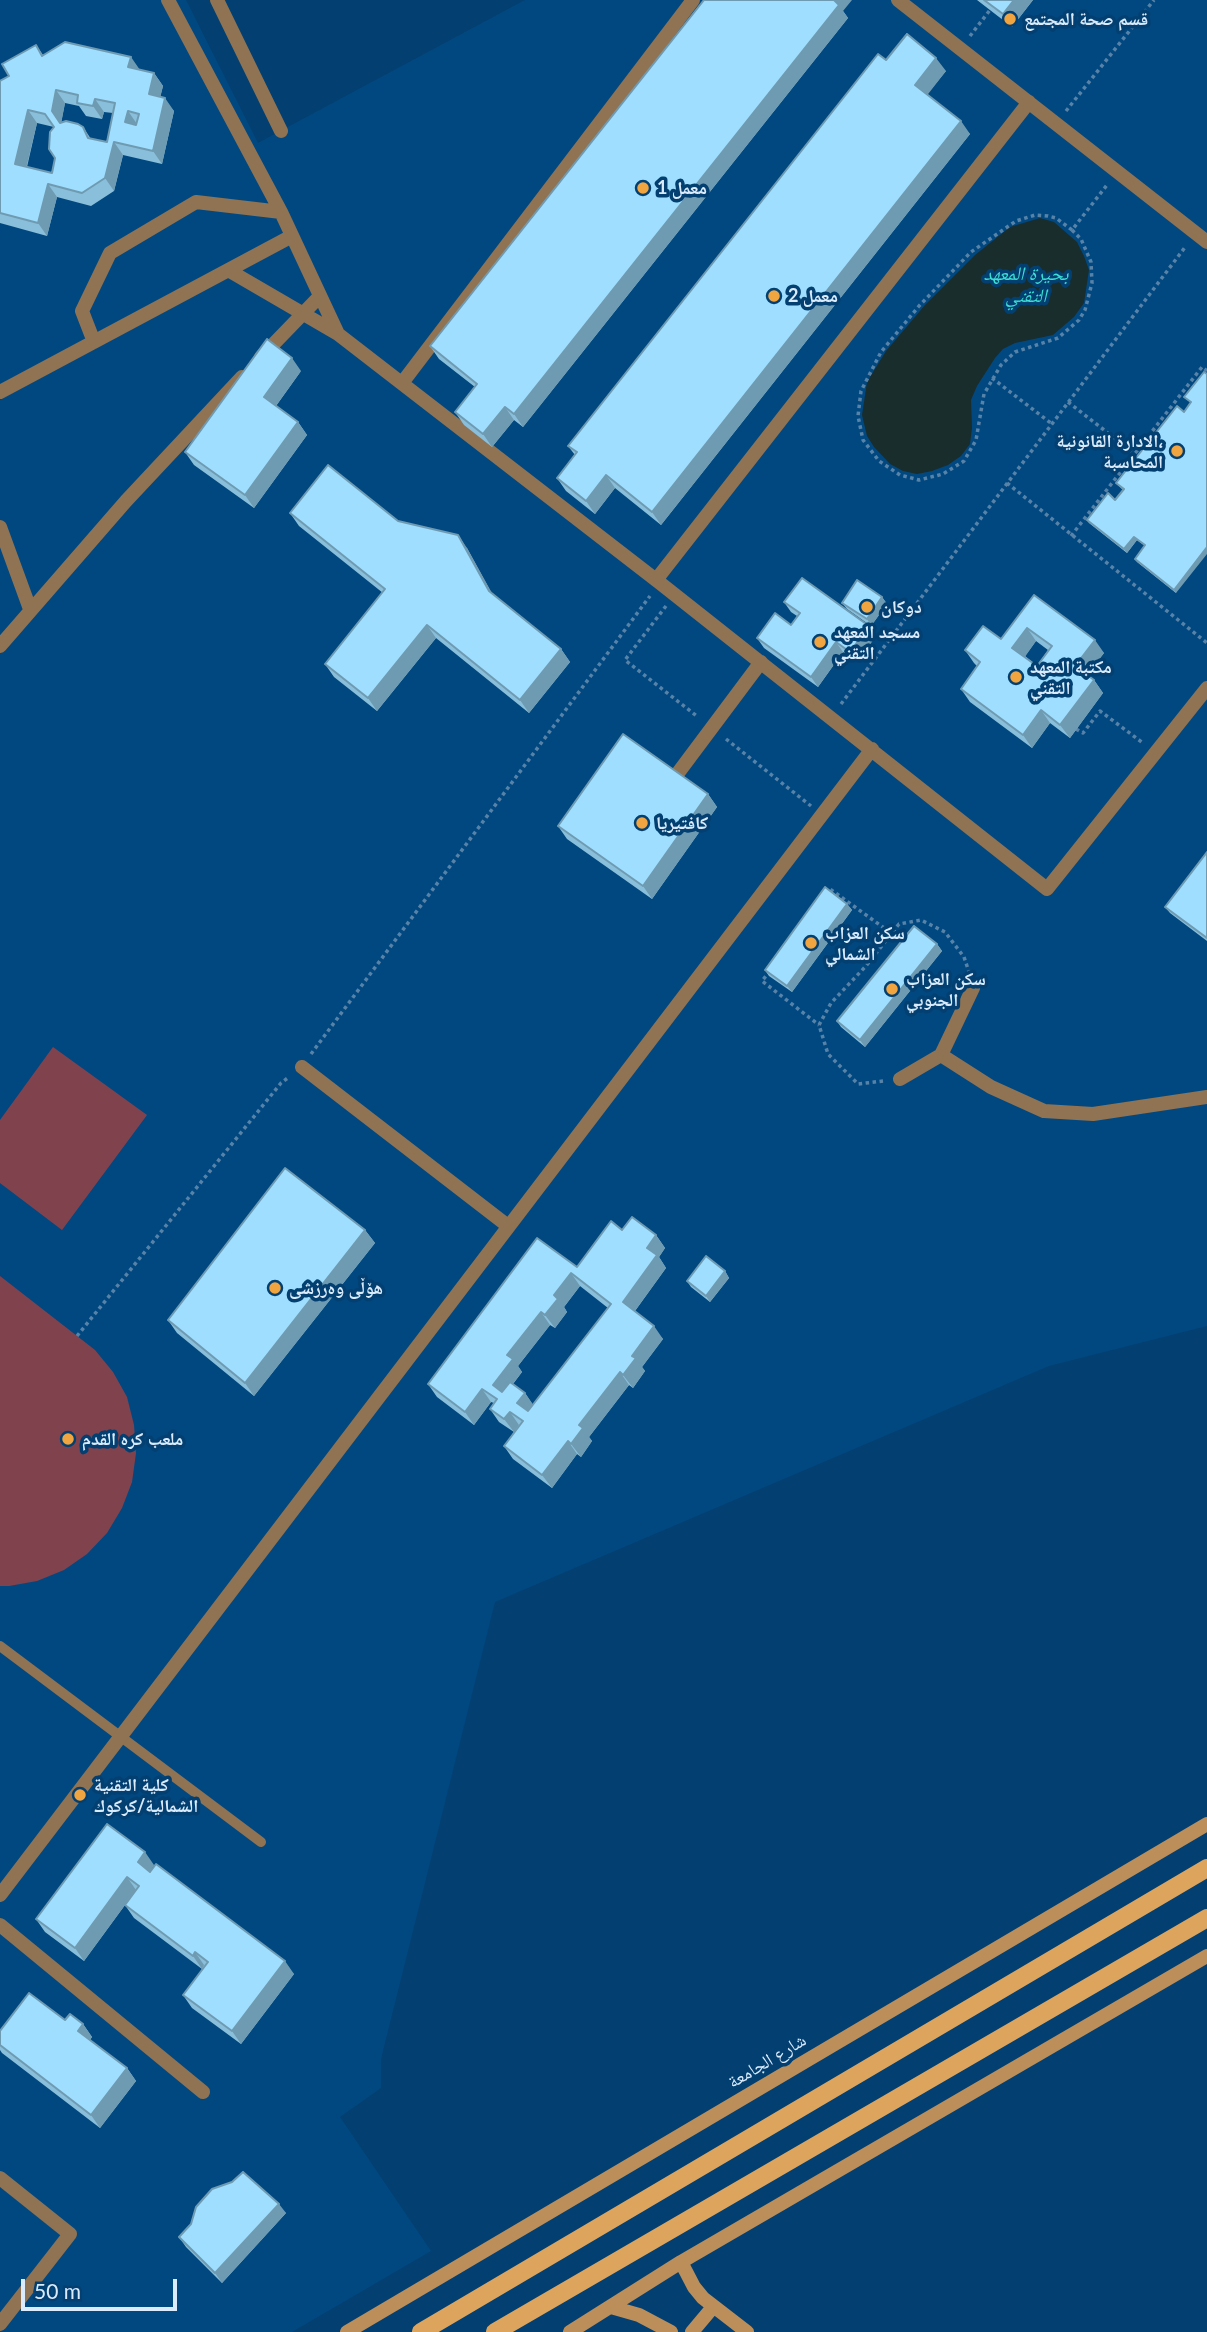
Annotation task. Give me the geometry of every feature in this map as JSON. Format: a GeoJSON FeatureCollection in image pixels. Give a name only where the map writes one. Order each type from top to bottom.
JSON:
{"type":"FeatureCollection","features":[{"type":"Feature","properties":{"kind":"main road"},"geometry":{"type":"LineString","coordinates":[[421,2332],[1207,1868]]}},
{"type":"Feature","properties":{"kind":"main road"},"geometry":{"type":"LineString","coordinates":[[495,2332],[1207,1918]]}},
{"type":"Feature","properties":{"kind":"street"},"geometry":{"type":"LineString","coordinates":[[168,0],[281,212],[338,334]]}},
{"type":"Feature","properties":{"kind":"street"},"geometry":{"type":"LineString","coordinates":[[217,0],[281,131]]}},
{"type":"Feature","properties":{"kind":"street"},"geometry":{"type":"LineString","coordinates":[[402,383],[692,0]]}},
{"type":"Feature","properties":{"kind":"street"},"geometry":{"type":"LineString","coordinates":[[898,0],[1201,237]]}},
{"type":"Feature","properties":{"kind":"street"},"geometry":{"type":"LineString","coordinates":[[658,581],[1029,102]]}},
{"type":"Feature","properties":{"kind":"street"},"geometry":{"type":"LineString","coordinates":[[94,342],[82,311],[110,253],[196,202],[281,212]]}},
{"type":"Feature","properties":{"kind":"street"},"geometry":{"type":"LineString","coordinates":[[0,392],[292,236]]}},
{"type":"Feature","properties":{"kind":"street"},"geometry":{"type":"LineString","coordinates":[[228,270],[338,334],[658,581],[1047,889],[1207,688]]}},
{"type":"Feature","properties":{"kind":"street"},"geometry":{"type":"LineString","coordinates":[[0,646],[126,500],[320,296]]}},
{"type":"Feature","properties":{"kind":"street"},"geometry":{"type":"LineString","coordinates":[[0,527],[30,609]]}},
{"type":"Feature","properties":{"kind":"street"},"geometry":{"type":"LineString","coordinates":[[675,777],[761,662]]}},
{"type":"Feature","properties":{"kind":"street"},"geometry":{"type":"LineString","coordinates":[[0,1895],[872,749]]}},
{"type":"Feature","properties":{"kind":"street"},"geometry":{"type":"LineString","coordinates":[[900,1079],[942,1055],[974,988]]}},
{"type":"Feature","properties":{"kind":"street"},"geometry":{"type":"LineString","coordinates":[[942,1055],[991,1087],[1044,1111],[1093,1114],[1207,1097]]}},
{"type":"Feature","properties":{"kind":"street"},"geometry":{"type":"LineString","coordinates":[[302,1067],[508,1226]]}},
{"type":"Feature","properties":{"kind":"street","name":"شارع الجامعة"},"geometry":{"type":"LineString","coordinates":[[347,2332],[1207,1824]]}},
{"type":"Feature","properties":{"kind":"street"},"geometry":{"type":"LineString","coordinates":[[0,1925],[203,2092]]}},
{"type":"Feature","properties":{"kind":"street"},"geometry":{"type":"LineString","coordinates":[[570,2332],[681,2262],[1207,1956]]}},
{"type":"Feature","properties":{"kind":"street"},"geometry":{"type":"LineString","coordinates":[[0,2178],[69,2234],[0,2323]]}},
{"type":"Feature","properties":{"kind":"street"},"geometry":{"type":"LineString","coordinates":[[681,2262],[694,2287],[713,2307],[747,2332]]}},
{"type":"Feature","properties":{"kind":"street"},"geometry":{"type":"LineString","coordinates":[[611,2307],[639,2315],[671,2332]]}},
{"type":"Feature","properties":{"kind":"street"},"geometry":{"type":"LineString","coordinates":[[692,2332],[713,2307]]}},
{"type":"Feature","properties":{"kind":"lane"},"geometry":{"type":"LineString","coordinates":[[0,1646],[261,1843]]}},
{"type":"Feature","properties":{"kind":"path"},"geometry":{"type":"LineString","coordinates":[[1056,124],[1154,0]]}},
{"type":"Feature","properties":{"kind":"path"},"geometry":{"type":"LineString","coordinates":[[960,49],[990,10]]}},
{"type":"Feature","properties":{"kind":"path"},"geometry":{"type":"LineString","coordinates":[[1072,230],[1117,172]]}},
{"type":"Feature","properties":{"kind":"path"},"geometry":{"type":"LineString","coordinates":[[1035,215],[1056,218],[1072,230],[1081,239],[1091,262],[1093,283],[1085,310],[1073,326],[1058,338],[1015,352],[992,378],[984,394],[976,440],[964,461],[943,474],[919,480],[900,475],[879,461],[863,440],[859,404],[867,376],[886,346],[919,306],[964,259],[1006,226],[1035,215]]}},
{"type":"Feature","properties":{"kind":"path"},"geometry":{"type":"LineString","coordinates":[[831,717],[1068,402],[1201,237]]}},
{"type":"Feature","properties":{"kind":"path"},"geometry":{"type":"LineString","coordinates":[[1071,536],[1202,367],[1207,371]]}},
{"type":"Feature","properties":{"kind":"path"},"geometry":{"type":"LineString","coordinates":[[992,378],[1052,424]]}},
{"type":"Feature","properties":{"kind":"path"},"geometry":{"type":"LineString","coordinates":[[1068,402],[1135,454]]}},
{"type":"Feature","properties":{"kind":"path"},"geometry":{"type":"LineString","coordinates":[[1007,483],[1207,642]]}},
{"type":"Feature","properties":{"kind":"path"},"geometry":{"type":"LineString","coordinates":[[77,1336],[281,1083],[302,1067],[658,581]]}},
{"type":"Feature","properties":{"kind":"path"},"geometry":{"type":"LineString","coordinates":[[674,594],[625,660],[814,808]]}},
{"type":"Feature","properties":{"kind":"path"},"geometry":{"type":"LineString","coordinates":[[1076,729],[1083,733],[1100,711],[1156,753]]}},
{"type":"Feature","properties":{"kind":"path"},"geometry":{"type":"LineString","coordinates":[[822,899],[830,889],[891,933]]}},
{"type":"Feature","properties":{"kind":"path"},"geometry":{"type":"LineString","coordinates":[[819,1025],[831,1003],[866,966],[899,924],[921,920],[945,932],[964,957],[974,988]]}},
{"type":"Feature","properties":{"kind":"path"},"geometry":{"type":"LineString","coordinates":[[770,971],[762,981],[819,1025],[828,1054],[858,1084],[900,1079]]}},
{"type":"Feature","properties":{"kind":"shaded area"},"geometry":{"type":"Polygon","coordinates":[[[0,0],[186,0],[258,143],[525,0],[1207,0],[1207,1326],[1049,1366],[495,1602],[381,2059],[381,2088],[340,2117],[431,2251],[292,2332],[0,2332],[0,0]]]}},
{"type":"Feature","properties":{"kind":"shaded area"},"geometry":{"type":"Polygon","coordinates":[[[53,1047],[147,1115],[62,1230],[0,1183],[0,1120],[53,1047]]]}},
{"type":"Feature","properties":{"kind":"shaded area","name":"ملعب كره القدم"},"geometry":{"type":"Polygon","coordinates":[[[0,1276],[95,1350],[113,1372],[127,1397],[134,1425],[136,1453],[132,1482],[122,1508],[107,1533],[87,1554],[64,1570],[37,1581],[9,1586],[0,1586],[0,1276]]]}},
{"type":"Feature","properties":{"kind":"water","name":"بحيرة المعهد التقني"},"geometry":{"type":"Polygon","coordinates":[[[1040,218],[1054,222],[1077,242],[1089,270],[1084,303],[1074,317],[1053,335],[1015,343],[1003,349],[995,358],[971,400],[970,444],[961,456],[948,465],[917,474],[890,464],[867,436],[862,415],[867,382],[886,351],[925,305],[975,255],[1010,227],[1040,218]]]}},
{"type":"Feature","properties":{"kind":"building","name":"معمل 1"},"geometry":{"type":"Polygon","coordinates":[[[704,0],[834,0],[839,5],[514,414],[505,407],[483,434],[455,412],[477,384],[430,346],[704,0]]]}},
{"type":"Feature","properties":{"kind":"building"},"geometry":{"type":"Polygon","coordinates":[[[984,0],[1014,0],[1003,14],[984,0]]]}},
{"type":"Feature","properties":{"kind":"building","name":"معمل 2"},"geometry":{"type":"Polygon","coordinates":[[[907,34],[936,58],[915,85],[961,121],[652,512],[606,475],[586,501],[557,478],[577,452],[568,446],[878,54],[886,60],[907,34]]]}},
{"type":"Feature","properties":{"kind":"building"},"geometry":{"type":"Polygon","coordinates":[[[65,42],[131,57],[128,67],[154,73],[149,94],[165,98],[153,151],[114,142],[105,178],[82,193],[48,184],[38,223],[0,213],[0,81],[9,76],[2,64],[36,45],[42,56],[65,42]],[[56,90],[52,111],[60,123],[66,121],[78,124],[83,127],[88,138],[107,142],[115,103],[95,99],[93,106],[77,103],[78,95],[56,90]],[[28,110],[15,164],[52,173],[55,158],[49,149],[50,132],[54,127],[45,114],[28,110]],[[128,111],[125,122],[136,125],[139,114],[128,111]]]}},
{"type":"Feature","properties":{"kind":"building"},"geometry":{"type":"Polygon","coordinates":[[[267,339],[292,358],[264,397],[298,422],[245,495],[185,452],[267,339]]]}},
{"type":"Feature","properties":{"kind":"building","name":"الادارة القانونية، المحاسبة"},"geometry":{"type":"Polygon","coordinates":[[[1204,372],[1207,374],[1207,547],[1174,590],[1135,559],[1145,545],[1134,537],[1124,549],[1087,520],[1108,493],[1115,500],[1124,489],[1116,483],[1177,406],[1184,412],[1191,402],[1184,397],[1204,372]]]}},
{"type":"Feature","properties":{"kind":"building"},"geometry":{"type":"Polygon","coordinates":[[[328,465],[398,521],[458,535],[489,591],[561,649],[520,700],[427,625],[368,698],[325,664],[385,589],[290,513],[328,465]]]}},
{"type":"Feature","properties":{"kind":"building","name":"مسجد المعهد التقني"},"geometry":{"type":"Polygon","coordinates":[[[802,578],[869,626],[850,652],[836,642],[811,677],[757,638],[775,613],[791,625],[800,613],[784,602],[802,578]]]}},
{"type":"Feature","properties":{"kind":"building","name":"دوکان"},"geometry":{"type":"Polygon","coordinates":[[[857,580],[882,597],[867,619],[842,603],[857,580]]]}},
{"type":"Feature","properties":{"kind":"building","name":"مكتبة المعهد التقني"},"geometry":{"type":"Polygon","coordinates":[[[1034,595],[1095,640],[1075,666],[1094,680],[1060,725],[1041,710],[1023,735],[961,689],[980,662],[965,650],[983,626],[1001,639],[1034,595]],[[1027,628],[1012,648],[1037,666],[1052,646],[1027,628]]]}},
{"type":"Feature","properties":{"kind":"building","name":"کافتیریا"},"geometry":{"type":"Polygon","coordinates":[[[623,734],[708,794],[643,886],[558,826],[623,734]]]}},
{"type":"Feature","properties":{"kind":"building"},"geometry":{"type":"Polygon","coordinates":[[[1207,852],[1207,938],[1165,907],[1207,852]]]}},
{"type":"Feature","properties":{"kind":"building","name":"سكن العزاب الشمالي"},"geometry":{"type":"Polygon","coordinates":[[[825,887],[847,904],[787,986],[765,970],[825,887]]]}},
{"type":"Feature","properties":{"kind":"building","name":"سكن العزاب الجنوبي"},"geometry":{"type":"Polygon","coordinates":[[[914,926],[937,944],[860,1040],[837,1021],[914,926]]]}},
{"type":"Feature","properties":{"kind":"building","name":"هۆڵی وەرزشی"},"geometry":{"type":"Polygon","coordinates":[[[285,1168],[365,1230],[245,1383],[168,1320],[285,1168]]]}},
{"type":"Feature","properties":{"kind":"building"},"geometry":{"type":"Polygon","coordinates":[[[632,1217],[656,1235],[647,1248],[657,1255],[623,1302],[654,1326],[632,1356],[636,1358],[623,1375],[620,1372],[579,1425],[583,1428],[571,1444],[568,1441],[542,1475],[504,1446],[523,1421],[510,1412],[504,1419],[490,1409],[497,1399],[482,1389],[465,1412],[428,1384],[537,1238],[577,1267],[611,1221],[622,1230],[632,1217]],[[571,1273],[554,1295],[558,1299],[545,1315],[541,1312],[507,1355],[513,1359],[493,1385],[502,1392],[510,1382],[525,1393],[517,1403],[528,1411],[611,1304],[571,1273]]]}},
{"type":"Feature","properties":{"kind":"building"},"geometry":{"type":"Polygon","coordinates":[[[706,1256],[725,1271],[706,1296],[687,1281],[706,1256]]]}},
{"type":"Feature","properties":{"kind":"building"},"geometry":{"type":"Polygon","coordinates":[[[107,1824],[145,1852],[138,1862],[150,1872],[156,1864],[285,1961],[232,2031],[183,1995],[208,1962],[195,1952],[193,1956],[125,1905],[139,1886],[127,1877],[75,1948],[36,1919],[107,1824]]]}},
{"type":"Feature","properties":{"kind":"building"},"geometry":{"type":"Polygon","coordinates":[[[29,1993],[65,2020],[70,2014],[83,2024],[78,2031],[127,2068],[91,2115],[0,2045],[0,2031],[29,1993]]]}},
{"type":"Feature","properties":{"kind":"building"},"geometry":{"type":"Polygon","coordinates":[[[243,2172],[279,2204],[215,2273],[179,2237],[191,2224],[196,2207],[212,2189],[232,2182],[243,2172]]]}},
{"type":"Feature","properties":{"kind":"place","name":"قسم صحة المجتمع"},"geometry":{"type":"Point","coordinates":[1010,19]}},
{"type":"Feature","properties":{"kind":"place","name":"معمل 1"},"geometry":{"type":"Point","coordinates":[643,188]}},
{"type":"Feature","properties":{"kind":"place","name":"معمل 2"},"geometry":{"type":"Point","coordinates":[774,296]}},
{"type":"Feature","properties":{"kind":"place","name":"الادارة القانونية، المحاسبة"},"geometry":{"type":"Point","coordinates":[1177,451]}},
{"type":"Feature","properties":{"kind":"place","name":"دوکان"},"geometry":{"type":"Point","coordinates":[867,607]}},
{"type":"Feature","properties":{"kind":"place","name":"مسجد المعهد التقني"},"geometry":{"type":"Point","coordinates":[820,642]}},
{"type":"Feature","properties":{"kind":"place","name":"مكتبة المعهد التقني"},"geometry":{"type":"Point","coordinates":[1016,677]}},
{"type":"Feature","properties":{"kind":"place","name":"کافتیریا"},"geometry":{"type":"Point","coordinates":[642,823]}},
{"type":"Feature","properties":{"kind":"place","name":"سكن العزاب الشمالي"},"geometry":{"type":"Point","coordinates":[811,943]}},
{"type":"Feature","properties":{"kind":"place","name":"سكن العزاب الجنوبي"},"geometry":{"type":"Point","coordinates":[892,989]}},
{"type":"Feature","properties":{"kind":"place","name":"هۆڵی وەرزشی"},"geometry":{"type":"Point","coordinates":[275,1288]}},
{"type":"Feature","properties":{"kind":"place","name":"ملعب كره القدم"},"geometry":{"type":"Point","coordinates":[68,1439]}},
{"type":"Feature","properties":{"kind":"place","name":"كلية التقنية الشمالية/كركوك"},"geometry":{"type":"Point","coordinates":[80,1795]}}]}
